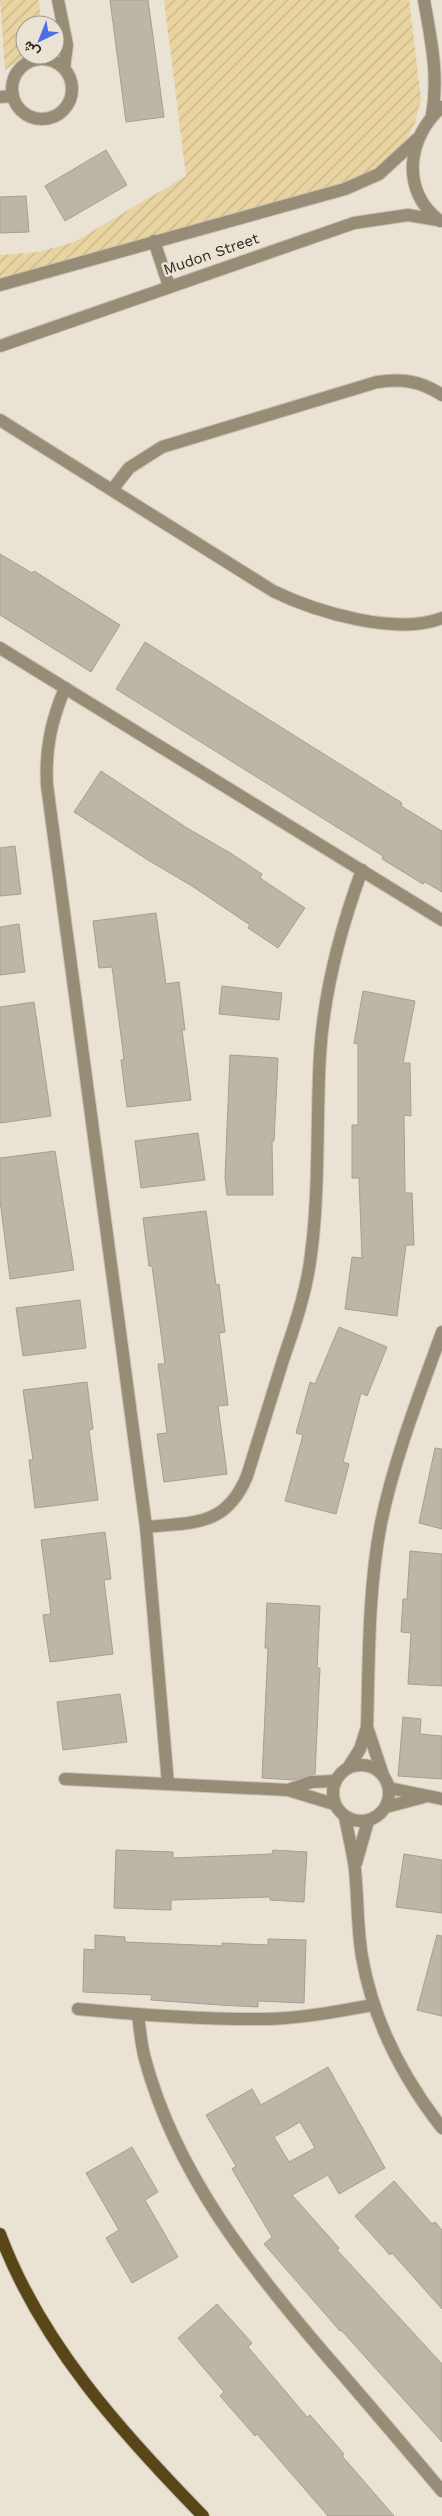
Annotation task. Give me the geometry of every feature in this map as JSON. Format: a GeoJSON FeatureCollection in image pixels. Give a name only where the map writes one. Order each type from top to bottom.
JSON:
{"type":"FeatureCollection","features":[{"type":"Feature","properties":{"kind":"main road"},"geometry":{"type":"LineString","coordinates":[[0,2234],[21,2285],[52,2338],[131,2437],[203,2516]]}},
{"type":"Feature","properties":{"kind":"street"},"geometry":{"type":"LineString","coordinates":[[58,0],[60,15]]}},
{"type":"Feature","properties":{"kind":"street"},"geometry":{"type":"LineString","coordinates":[[424,0],[436,67],[436,93],[432,116]]}},
{"type":"Feature","properties":{"kind":"street"},"geometry":{"type":"LineString","coordinates":[[65,37],[67,46],[65,61]]}},
{"type":"Feature","properties":{"kind":"street"},"geometry":{"type":"LineString","coordinates":[[26,65],[19,70],[6,97],[27,116],[39,119],[51,118],[62,113],[70,104],[73,92],[72,80],[61,65]]}},
{"type":"Feature","properties":{"kind":"street"},"geometry":{"type":"LineString","coordinates":[[440,221],[426,207],[417,191],[413,174],[412,156],[417,139],[432,116],[442,107]]}},
{"type":"Feature","properties":{"kind":"street","name":"Mudon Street"},"geometry":{"type":"LineString","coordinates":[[0,285],[61,270],[154,241],[362,183],[394,162],[417,139]]}},
{"type":"Feature","properties":{"kind":"street","name":"Mudon Street"},"geometry":{"type":"LineString","coordinates":[[0,346],[354,223],[408,215],[440,221]]}},
{"type":"Feature","properties":{"kind":"street"},"geometry":{"type":"LineString","coordinates":[[154,241],[169,286]]}},
{"type":"Feature","properties":{"kind":"street"},"geometry":{"type":"LineString","coordinates":[[112,490],[129,468],[162,447],[377,382],[410,381],[431,388],[442,395]]}},
{"type":"Feature","properties":{"kind":"street"},"geometry":{"type":"LineString","coordinates":[[0,420],[273,591],[314,609],[336,615],[420,624],[442,618]]}},
{"type":"Feature","properties":{"kind":"street"},"geometry":{"type":"LineString","coordinates":[[0,648],[442,920]]}},
{"type":"Feature","properties":{"kind":"street"},"geometry":{"type":"LineString","coordinates":[[65,688],[55,710],[48,735],[47,785],[146,1527],[168,1784]]}},
{"type":"Feature","properties":{"kind":"street"},"geometry":{"type":"LineString","coordinates":[[146,1527],[210,1518],[226,1508],[239,1494],[250,1466],[300,1308],[310,1262],[315,1215],[320,1052],[325,1007],[344,917],[362,870]]}},
{"type":"Feature","properties":{"kind":"street"},"geometry":{"type":"LineString","coordinates":[[442,1332],[410,1416],[391,1479],[381,1525],[374,1572],[367,1728],[360,1748],[348,1768],[335,1781],[332,1792],[334,1804],[345,1817],[355,1870],[356,1915],[362,1959],[373,2005],[393,2053],[423,2103],[442,2128]]}},
{"type":"Feature","properties":{"kind":"street"},"geometry":{"type":"LineString","coordinates":[[345,1817],[356,1821],[368,1821],[378,1816],[386,1807],[389,1798],[389,1788],[367,1728]]}},
{"type":"Feature","properties":{"kind":"street"},"geometry":{"type":"LineString","coordinates":[[348,1768],[366,1765],[383,1775]]}},
{"type":"Feature","properties":{"kind":"street"},"geometry":{"type":"LineString","coordinates":[[66,1779],[288,1790],[334,1804]]}},
{"type":"Feature","properties":{"kind":"street"},"geometry":{"type":"LineString","coordinates":[[288,1790],[311,1782],[335,1781]]}},
{"type":"Feature","properties":{"kind":"street"},"geometry":{"type":"LineString","coordinates":[[389,1788],[424,1797],[442,1799]]}},
{"type":"Feature","properties":{"kind":"street"},"geometry":{"type":"LineString","coordinates":[[386,1807],[424,1797]]}},
{"type":"Feature","properties":{"kind":"street"},"geometry":{"type":"LineString","coordinates":[[355,1870],[368,1821]]}},
{"type":"Feature","properties":{"kind":"street"},"geometry":{"type":"LineString","coordinates":[[78,2009],[138,2015],[269,2019],[322,2014],[373,2005]]}},
{"type":"Feature","properties":{"kind":"street"},"geometry":{"type":"LineString","coordinates":[[138,2015],[145,2058],[165,2120],[193,2176],[225,2229],[267,2285],[442,2491]]}},
{"type":"Feature","properties":{"kind":"shaded area"},"geometry":{"type":"Polygon","coordinates":[[[0,0],[39,0],[40,15],[15,15],[15,63],[5,70],[0,0]]]}},
{"type":"Feature","properties":{"kind":"shaded area"},"geometry":{"type":"Polygon","coordinates":[[[164,0],[409,0],[421,99],[415,123],[404,144],[357,186],[170,242],[159,234],[0,285],[0,255],[38,252],[74,242],[186,176],[164,0]]]}},
{"type":"Feature","properties":{"kind":"building"},"geometry":{"type":"Polygon","coordinates":[[[110,0],[148,0],[164,117],[126,122],[110,0]]]}},
{"type":"Feature","properties":{"kind":"building"},"geometry":{"type":"Polygon","coordinates":[[[106,150],[127,185],[65,221],[45,186],[106,150]]]}},
{"type":"Feature","properties":{"kind":"building"},"geometry":{"type":"Polygon","coordinates":[[[26,196],[29,232],[0,233],[0,197],[26,196]]]}},
{"type":"Feature","properties":{"kind":"building"},"geometry":{"type":"Polygon","coordinates":[[[0,554],[32,573],[34,571],[120,625],[91,672],[0,615],[0,554]]]}},
{"type":"Feature","properties":{"kind":"building"},"geometry":{"type":"Polygon","coordinates":[[[145,642],[402,803],[401,806],[442,831],[442,892],[425,882],[423,884],[382,859],[383,856],[116,689],[145,642]]]}},
{"type":"Feature","properties":{"kind":"building"},"geometry":{"type":"Polygon","coordinates":[[[101,771],[187,828],[262,874],[260,878],[305,908],[278,948],[248,928],[250,925],[192,886],[74,812],[101,771]]]}},
{"type":"Feature","properties":{"kind":"building"},"geometry":{"type":"Polygon","coordinates":[[[15,846],[21,894],[0,896],[0,848],[15,846]]]}},
{"type":"Feature","properties":{"kind":"building"},"geometry":{"type":"Polygon","coordinates":[[[156,913],[166,984],[179,982],[185,1030],[182,1030],[191,1100],[127,1107],[121,1060],[124,1059],[112,967],[99,968],[93,921],[156,913]]]}},
{"type":"Feature","properties":{"kind":"building"},"geometry":{"type":"Polygon","coordinates":[[[19,924],[25,972],[0,975],[0,927],[19,924]]]}},
{"type":"Feature","properties":{"kind":"building"},"geometry":{"type":"Polygon","coordinates":[[[222,986],[282,993],[279,1020],[219,1014],[222,986]]]}},
{"type":"Feature","properties":{"kind":"building"},"geometry":{"type":"Polygon","coordinates":[[[363,991],[415,1001],[403,1063],[410,1063],[411,1116],[404,1115],[405,1193],[412,1193],[414,1245],[406,1245],[397,1316],[345,1309],[352,1257],[362,1258],[359,1178],[352,1178],[352,1125],[358,1125],[358,1044],[354,1043],[363,991]]]}},
{"type":"Feature","properties":{"kind":"building"},"geometry":{"type":"Polygon","coordinates":[[[34,1002],[51,1116],[0,1123],[0,1007],[34,1002]]]}},
{"type":"Feature","properties":{"kind":"building"},"geometry":{"type":"Polygon","coordinates":[[[230,1055],[278,1058],[274,1141],[272,1141],[273,1195],[227,1195],[225,1178],[230,1055]]]}},
{"type":"Feature","properties":{"kind":"building"},"geometry":{"type":"Polygon","coordinates":[[[198,1133],[205,1180],[141,1188],[135,1141],[198,1133]]]}},
{"type":"Feature","properties":{"kind":"building"},"geometry":{"type":"Polygon","coordinates":[[[55,1151],[74,1270],[10,1279],[0,1200],[0,1158],[55,1151]]]}},
{"type":"Feature","properties":{"kind":"building"},"geometry":{"type":"Polygon","coordinates":[[[206,1211],[216,1285],[219,1284],[225,1332],[219,1333],[228,1405],[218,1406],[227,1474],[164,1482],[157,1434],[167,1433],[158,1364],[165,1364],[152,1266],[149,1266],[143,1218],[206,1211]]]}},
{"type":"Feature","properties":{"kind":"building"},"geometry":{"type":"Polygon","coordinates":[[[80,1300],[86,1348],[23,1356],[16,1308],[80,1300]]]}},
{"type":"Feature","properties":{"kind":"building"},"geometry":{"type":"Polygon","coordinates":[[[339,1327],[387,1347],[367,1396],[361,1393],[343,1462],[349,1464],[336,1514],[285,1501],[303,1435],[296,1433],[310,1382],[315,1384],[339,1327]]]}},
{"type":"Feature","properties":{"kind":"building"},"geometry":{"type":"Polygon","coordinates":[[[87,1382],[93,1429],[89,1430],[98,1500],[35,1508],[29,1460],[33,1460],[23,1390],[87,1382]]]}},
{"type":"Feature","properties":{"kind":"building"},"geometry":{"type":"Polygon","coordinates":[[[435,1448],[442,1449],[442,1529],[419,1523],[435,1448]]]}},
{"type":"Feature","properties":{"kind":"building"},"geometry":{"type":"Polygon","coordinates":[[[105,1532],[111,1579],[104,1580],[113,1654],[50,1662],[43,1615],[51,1614],[41,1540],[105,1532]]]}},
{"type":"Feature","properties":{"kind":"building"},"geometry":{"type":"Polygon","coordinates":[[[410,1551],[442,1554],[442,1686],[408,1684],[411,1633],[401,1632],[403,1599],[407,1599],[410,1551]]]}},
{"type":"Feature","properties":{"kind":"building"},"geometry":{"type":"Polygon","coordinates":[[[267,1603],[320,1606],[317,1668],[320,1668],[315,1774],[293,1780],[262,1778],[268,1648],[265,1648],[267,1603]]]}},
{"type":"Feature","properties":{"kind":"building"},"geometry":{"type":"Polygon","coordinates":[[[120,1694],[127,1742],[63,1750],[57,1702],[120,1694]]]}},
{"type":"Feature","properties":{"kind":"building"},"geometry":{"type":"Polygon","coordinates":[[[403,1717],[421,1719],[420,1734],[442,1736],[442,1779],[398,1776],[403,1717]]]}},
{"type":"Feature","properties":{"kind":"building"},"geometry":{"type":"Polygon","coordinates":[[[116,1850],[173,1852],[173,1858],[272,1854],[273,1850],[307,1852],[304,1902],[270,1900],[270,1897],[171,1900],[171,1910],[114,1908],[116,1850]]]}},
{"type":"Feature","properties":{"kind":"building"},"geometry":{"type":"Polygon","coordinates":[[[404,1854],[442,1860],[442,1913],[396,1907],[404,1854]]]}},
{"type":"Feature","properties":{"kind":"building"},"geometry":{"type":"Polygon","coordinates":[[[95,1935],[125,1937],[125,1942],[222,1946],[222,1943],[268,1945],[268,1939],[306,1940],[304,2003],[258,2001],[258,2007],[151,2000],[152,1995],[83,1992],[84,1949],[95,1950],[95,1935]]]}},
{"type":"Feature","properties":{"kind":"building"},"geometry":{"type":"Polygon","coordinates":[[[437,1935],[442,1936],[442,2016],[417,2010],[437,1935]]]}},
{"type":"Feature","properties":{"kind":"building"},"geometry":{"type":"Polygon","coordinates":[[[328,2067],[385,2168],[339,2194],[328,2175],[292,2195],[339,2248],[337,2250],[442,2364],[442,2442],[340,2331],[264,2244],[272,2237],[232,2169],[236,2166],[206,2115],[252,2089],[261,2105],[328,2067]],[[300,2122],[274,2137],[289,2162],[315,2148],[300,2122]]]}},
{"type":"Feature","properties":{"kind":"building"},"geometry":{"type":"Polygon","coordinates":[[[132,2147],[158,2192],[145,2200],[178,2257],[132,2283],[106,2238],[119,2230],[86,2173],[132,2147]]]}},
{"type":"Feature","properties":{"kind":"building"},"geometry":{"type":"Polygon","coordinates":[[[394,2181],[432,2224],[435,2222],[442,2230],[442,2309],[392,2253],[390,2255],[355,2216],[394,2181]]]}},
{"type":"Feature","properties":{"kind":"building"},"geometry":{"type":"Polygon","coordinates":[[[217,2304],[252,2343],[248,2347],[307,2417],[310,2415],[344,2454],[342,2456],[394,2516],[328,2516],[257,2434],[255,2436],[220,2396],[224,2392],[178,2338],[217,2304]]]}}]}
